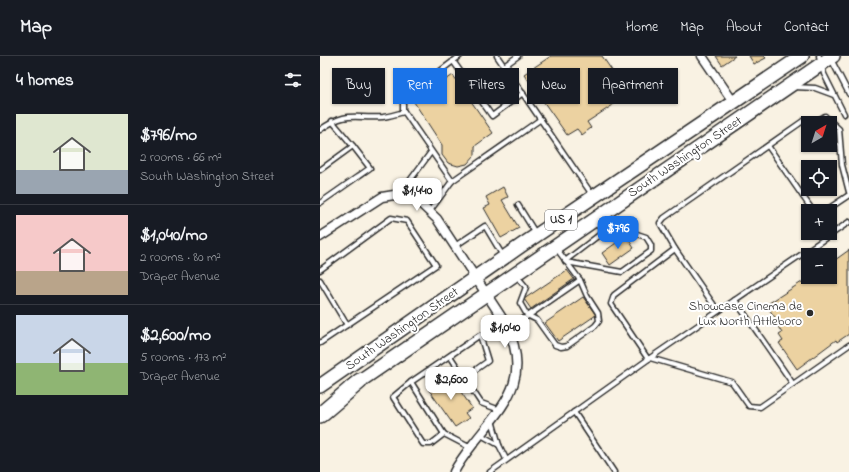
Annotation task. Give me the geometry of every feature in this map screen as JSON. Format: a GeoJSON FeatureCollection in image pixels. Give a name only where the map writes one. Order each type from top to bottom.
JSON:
{"type":"FeatureCollection","features":[{"type":"Feature","properties":{"kind":"highway"},"geometry":{"type":"LineString","coordinates":[[320,415],[360,381]]}},
{"type":"Feature","properties":{"kind":"main road","name":"South Washington Street"},"geometry":{"type":"LineString","coordinates":[[320,386],[802,56]]}},
{"type":"Feature","properties":{"kind":"main road","name":"South Washington Street"},"geometry":{"type":"LineString","coordinates":[[320,408],[486,293],[516,275],[554,246],[788,87],[826,58]]}},
{"type":"Feature","properties":{"kind":"street"},"geometry":{"type":"LineString","coordinates":[[702,56],[734,103]]}},
{"type":"Feature","properties":{"kind":"street"},"geometry":{"type":"LineString","coordinates":[[320,237],[382,196],[400,194],[417,200],[430,211],[455,246],[509,330],[515,346],[517,369],[508,398],[454,472]]}},
{"type":"Feature","properties":{"kind":"lane"},"geometry":{"type":"LineString","coordinates":[[452,181],[430,152],[402,110],[404,100],[460,56]]}},
{"type":"Feature","properties":{"kind":"lane"},"geometry":{"type":"LineString","coordinates":[[497,56],[594,198]]}},
{"type":"Feature","properties":{"kind":"lane"},"geometry":{"type":"LineString","coordinates":[[504,66],[518,56]]}},
{"type":"Feature","properties":{"kind":"lane"},"geometry":{"type":"LineString","coordinates":[[826,58],[849,94]]}},
{"type":"Feature","properties":{"kind":"lane"},"geometry":{"type":"LineString","coordinates":[[826,58],[834,95],[844,114]]}},
{"type":"Feature","properties":{"kind":"lane"},"geometry":{"type":"LineString","coordinates":[[453,61],[492,116],[523,93]]}},
{"type":"Feature","properties":{"kind":"lane"},"geometry":{"type":"LineString","coordinates":[[788,87],[815,88],[834,95]]}},
{"type":"Feature","properties":{"kind":"lane"},"geometry":{"type":"LineString","coordinates":[[320,130],[332,121],[350,115],[383,117],[404,112]]}},
{"type":"Feature","properties":{"kind":"lane"},"geometry":{"type":"LineString","coordinates":[[718,311],[675,250],[660,223],[664,218],[803,122],[814,123],[825,116],[839,129],[842,165],[849,193],[835,204]]}},
{"type":"Feature","properties":{"kind":"lane"},"geometry":{"type":"LineString","coordinates":[[430,211],[452,181],[541,119]]}},
{"type":"Feature","properties":{"kind":"lane"},"geometry":{"type":"LineString","coordinates":[[320,203],[370,168],[332,121]]}},
{"type":"Feature","properties":{"kind":"lane"},"geometry":{"type":"LineString","coordinates":[[320,170],[353,146]]}},
{"type":"Feature","properties":{"kind":"lane"},"geometry":{"type":"LineString","coordinates":[[768,146],[808,204]]}},
{"type":"Feature","properties":{"kind":"lane"},"geometry":{"type":"LineString","coordinates":[[400,194],[430,152]]}},
{"type":"Feature","properties":{"kind":"lane"},"geometry":{"type":"LineString","coordinates":[[518,205],[537,236]]}},
{"type":"Feature","properties":{"kind":"lane"},"geometry":{"type":"LineString","coordinates":[[597,217],[607,229]]}},
{"type":"Feature","properties":{"kind":"lane"},"geometry":{"type":"LineString","coordinates":[[320,270],[391,218],[407,221],[436,265],[320,343]]}},
{"type":"Feature","properties":{"kind":"lane"},"geometry":{"type":"LineString","coordinates":[[837,229],[849,222]]}},
{"type":"Feature","properties":{"kind":"lane"},"geometry":{"type":"LineString","coordinates":[[455,246],[485,226],[505,258]]}},
{"type":"Feature","properties":{"kind":"lane"},"geometry":{"type":"LineString","coordinates":[[618,228],[646,236],[651,245],[651,251],[622,272],[565,262],[607,229],[618,228]]}},
{"type":"Feature","properties":{"kind":"lane"},"geometry":{"type":"LineString","coordinates":[[490,472],[506,459],[736,300],[820,240]]}},
{"type":"Feature","properties":{"kind":"lane"},"geometry":{"type":"LineString","coordinates":[[516,275],[526,287],[520,302],[527,315],[537,320],[555,345],[561,347],[567,346],[595,326],[599,320],[598,313],[586,296],[580,280],[554,246]]}},
{"type":"Feature","properties":{"kind":"lane"},"geometry":{"type":"LineString","coordinates":[[675,250],[614,295],[611,304],[649,359],[732,382],[750,406],[760,407],[849,345]]}},
{"type":"Feature","properties":{"kind":"lane"},"geometry":{"type":"LineString","coordinates":[[320,280],[347,324]]}},
{"type":"Feature","properties":{"kind":"lane"},"geometry":{"type":"LineString","coordinates":[[509,330],[527,315],[580,280]]}},
{"type":"Feature","properties":{"kind":"lane"},"geometry":{"type":"LineString","coordinates":[[736,300],[793,384]]}},
{"type":"Feature","properties":{"kind":"lane"},"geometry":{"type":"LineString","coordinates":[[444,434],[431,444],[423,444],[393,397],[411,382],[480,335],[488,361],[464,378]]}},
{"type":"Feature","properties":{"kind":"lane"},"geometry":{"type":"LineString","coordinates":[[450,356],[481,403],[500,410]]}},
{"type":"Feature","properties":{"kind":"lane"},"geometry":{"type":"LineString","coordinates":[[411,382],[444,434],[471,448]]}},
{"type":"Feature","properties":{"kind":"lane"},"geometry":{"type":"LineString","coordinates":[[574,412],[614,472]]}},
{"type":"Feature","properties":{"kind":"lane"},"geometry":{"type":"LineString","coordinates":[[492,420],[499,445],[506,459]]}},
{"type":"Feature","properties":{"kind":"lane"},"geometry":{"type":"LineString","coordinates":[[481,435],[499,445]]}},
{"type":"Feature","properties":{"kind":"building"},"geometry":{"type":"Polygon","coordinates":[[[551,56],[602,56],[610,68],[588,68],[588,104],[613,105],[587,122],[591,128],[582,135],[577,129],[567,135],[545,104],[580,104],[580,68],[533,68],[551,56]]]}},
{"type":"Feature","properties":{"kind":"building"},"geometry":{"type":"Polygon","coordinates":[[[716,56],[735,56],[722,65],[716,56]]]}},
{"type":"Feature","properties":{"kind":"building"},"geometry":{"type":"Polygon","coordinates":[[[749,56],[764,56],[766,58],[754,64],[749,56]]]}},
{"type":"Feature","properties":{"kind":"building"},"geometry":{"type":"Polygon","coordinates":[[[453,75],[455,78],[455,104],[473,104],[493,133],[475,146],[475,155],[467,164],[458,166],[448,163],[442,155],[442,145],[415,104],[447,104],[447,79],[453,75]]]}},
{"type":"Feature","properties":{"kind":"building"},"geometry":{"type":"Polygon","coordinates":[[[503,187],[508,197],[502,200],[519,228],[501,238],[484,208],[490,205],[486,197],[503,187]]]}},
{"type":"Feature","properties":{"kind":"building"},"geometry":{"type":"Polygon","coordinates":[[[626,236],[634,248],[610,265],[602,253],[626,236]]]}},
{"type":"Feature","properties":{"kind":"building","name":"Showcase Cinema de Lux North Attleboro"},"geometry":{"type":"Polygon","coordinates":[[[849,250],[849,334],[837,342],[836,340],[797,369],[779,343],[783,341],[779,335],[782,333],[775,322],[777,320],[766,305],[801,283],[801,284],[837,284],[837,259],[849,250]]]}},
{"type":"Feature","properties":{"kind":"building"},"geometry":{"type":"Polygon","coordinates":[[[567,270],[574,279],[531,309],[524,299],[567,270]]]}},
{"type":"Feature","properties":{"kind":"building"},"geometry":{"type":"Polygon","coordinates":[[[583,297],[596,315],[558,341],[545,323],[583,297]]]}},
{"type":"Feature","properties":{"kind":"building"},"geometry":{"type":"Polygon","coordinates":[[[445,376],[447,378],[450,376],[472,408],[465,413],[469,418],[455,427],[429,390],[443,381],[441,379],[445,376]]]}},
{"type":"Feature","properties":{"kind":"place","name":"Showcase Cinema de Lux North Attleboro"},"geometry":{"type":"Point","coordinates":[810,313]}}]}
